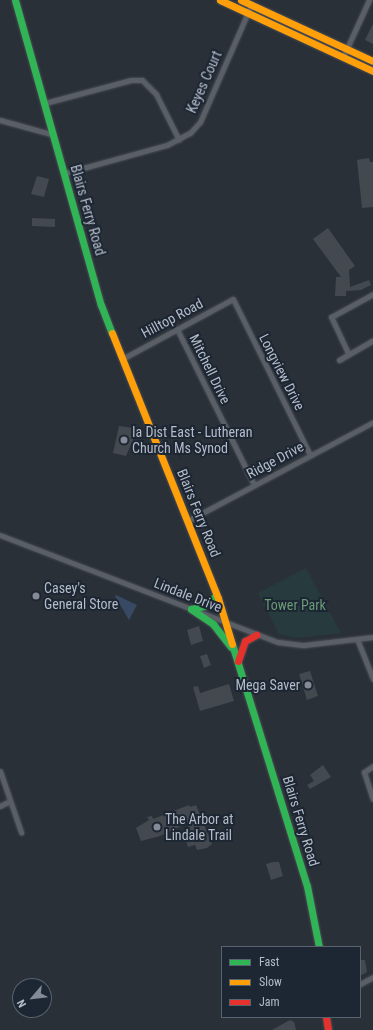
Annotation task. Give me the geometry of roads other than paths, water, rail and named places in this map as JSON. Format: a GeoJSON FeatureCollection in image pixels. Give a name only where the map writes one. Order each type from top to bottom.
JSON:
{"type":"FeatureCollection","features":[{"type":"Feature","properties":{"kind":"main road","name":"Blairs Ferry Road"},"geometry":{"type":"LineString","coordinates":[[15,0],[101,305],[189,520],[226,622],[307,886],[319,946]]}},
{"type":"Feature","properties":{"kind":"main road"},"geometry":{"type":"LineString","coordinates":[[220,0],[373,71]]}},
{"type":"Feature","properties":{"kind":"main road"},"geometry":{"type":"LineString","coordinates":[[241,0],[373,61]]}},
{"type":"Feature","properties":{"kind":"main road"},"geometry":{"type":"LineString","coordinates":[[191,609],[208,605],[216,595]]}},
{"type":"Feature","properties":{"kind":"main road"},"geometry":{"type":"LineString","coordinates":[[191,609],[213,624],[236,653]]}},
{"type":"Feature","properties":{"kind":"main road"},"geometry":{"type":"LineString","coordinates":[[238,661],[245,641],[256,635]]}},
{"type":"Feature","properties":{"kind":"main road"},"geometry":{"type":"LineString","coordinates":[[326,1018],[328,1030]]}},
{"type":"Feature","properties":{"kind":"street"},"geometry":{"type":"LineString","coordinates":[[343,57],[370,0]]}},
{"type":"Feature","properties":{"kind":"street","name":"Keyes Court"},"geometry":{"type":"LineString","coordinates":[[65,173],[179,140],[200,122],[251,5]]}},
{"type":"Feature","properties":{"kind":"street"},"geometry":{"type":"LineString","coordinates":[[45,103],[131,80],[142,80],[156,94],[179,140]]}},
{"type":"Feature","properties":{"kind":"street"},"geometry":{"type":"LineString","coordinates":[[0,120],[54,135]]}},
{"type":"Feature","properties":{"kind":"street"},"geometry":{"type":"LineString","coordinates":[[348,353],[331,317],[373,294]]}},
{"type":"Feature","properties":{"kind":"street","name":"Hilltop Road"},"geometry":{"type":"LineString","coordinates":[[122,358],[233,299]]}},
{"type":"Feature","properties":{"kind":"street","name":"Longview Drive"},"geometry":{"type":"LineString","coordinates":[[233,299],[310,455]]}},
{"type":"Feature","properties":{"kind":"street","name":"Mitchell Drive"},"geometry":{"type":"LineString","coordinates":[[177,329],[254,484]]}},
{"type":"Feature","properties":{"kind":"street"},"geometry":{"type":"LineString","coordinates":[[339,360],[348,353],[373,340]]}},
{"type":"Feature","properties":{"kind":"street","name":"Ridge Drive"},"geometry":{"type":"LineString","coordinates":[[189,520],[254,484],[373,422]]}},
{"type":"Feature","properties":{"kind":"street","name":"Lindale Drive"},"geometry":{"type":"LineString","coordinates":[[0,535],[256,635],[304,645],[373,637]]}},
{"type":"Feature","properties":{"kind":"street"},"geometry":{"type":"LineString","coordinates":[[357,639],[373,679]]}},
{"type":"Feature","properties":{"kind":"street"},"geometry":{"type":"LineString","coordinates":[[373,766],[364,772],[373,799]]}},
{"type":"Feature","properties":{"kind":"street"},"geometry":{"type":"LineString","coordinates":[[0,771],[21,832]]}},
{"type":"Feature","properties":{"kind":"street"},"geometry":{"type":"LineString","coordinates":[[0,806],[10,801]]}},
{"type":"Feature","properties":{"kind":"street"},"geometry":{"type":"LineString","coordinates":[[361,983],[373,977]]}},
{"type":"Feature","properties":{"kind":"water"},"geometry":{"type":"Polygon","coordinates":[[[116,595],[137,605],[129,620],[115,596],[116,595]]]}},
{"type":"Feature","properties":{"kind":"place","name":"Ia Dist East - Lutheran Church Ms Synod"},"geometry":{"type":"Point","coordinates":[124,440]}},
{"type":"Feature","properties":{"kind":"place","name":"Casey's General Store"},"geometry":{"type":"Point","coordinates":[36,596]}},
{"type":"Feature","properties":{"kind":"place","name":"Mega Saver"},"geometry":{"type":"Point","coordinates":[308,685]}},
{"type":"Feature","properties":{"kind":"place","name":"The Arbor at Lindale Trail"},"geometry":{"type":"Point","coordinates":[157,827]}},
{"type":"Feature","properties":{"kind":"park label","name":"Tower Park"},"geometry":{"type":"Point","coordinates":[295,605]}}]}
